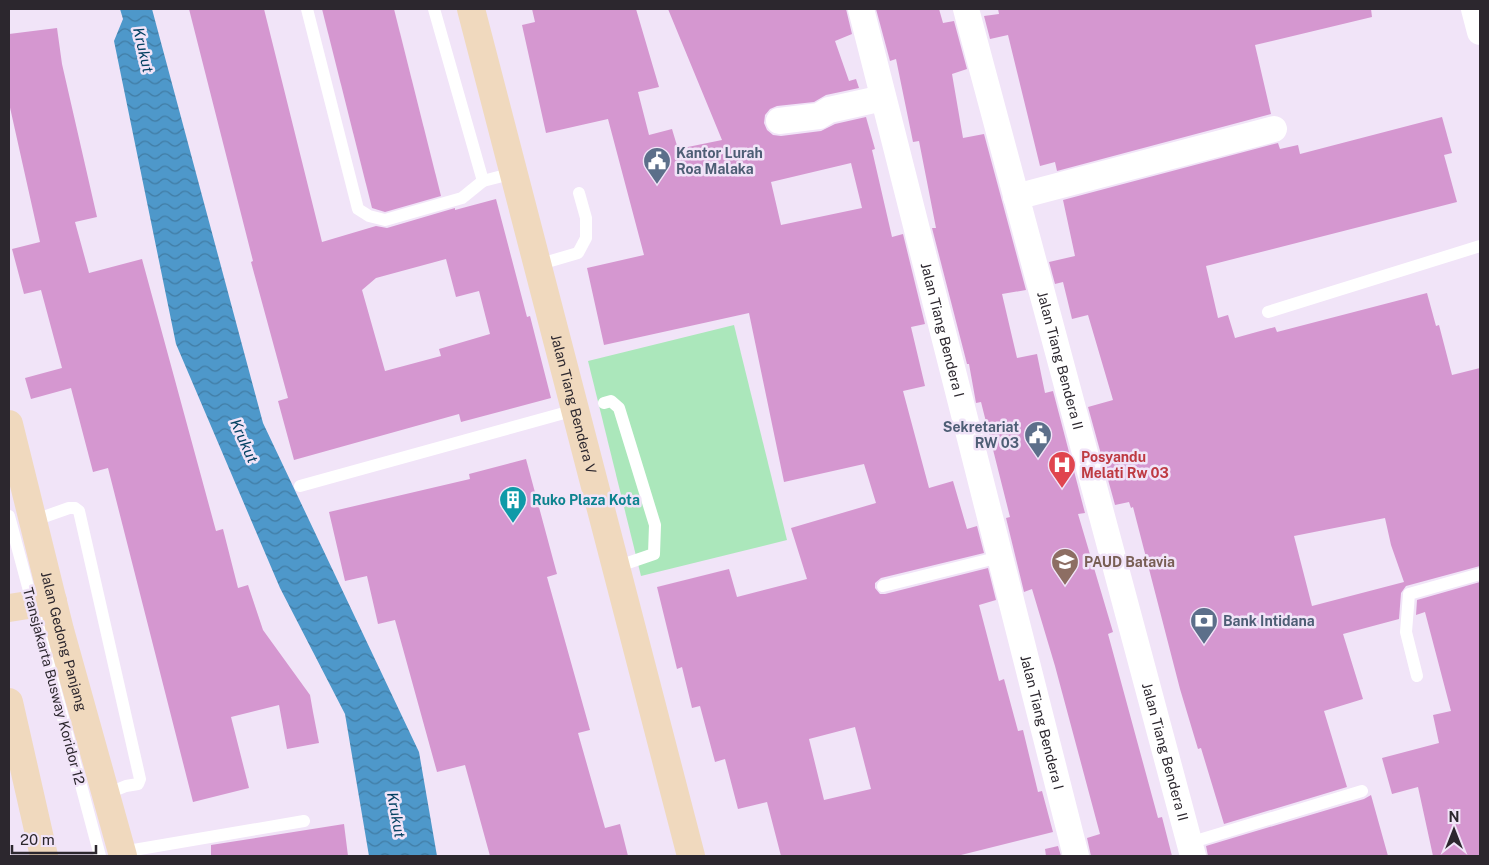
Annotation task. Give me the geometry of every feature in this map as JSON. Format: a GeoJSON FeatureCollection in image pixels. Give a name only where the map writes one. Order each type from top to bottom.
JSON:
{"type":"FeatureCollection","features":[{"type":"Feature","properties":{"kind":"street","name":"Jalan Tiang Bendera V"},"geometry":{"type":"LineString","coordinates":[[471,9],[691,856]]}},
{"type":"Feature","properties":{"kind":"street","name":"Jalan Tiang Bendera I"},"geometry":{"type":"LineString","coordinates":[[861,9],[1076,856]]}},
{"type":"Feature","properties":{"kind":"street","name":"Jalan Tiang Bendera II"},"geometry":{"type":"LineString","coordinates":[[966,9],[1191,850]]}},
{"type":"Feature","properties":{"kind":"street"},"geometry":{"type":"LineString","coordinates":[[1474,9],[1480,32]]}},
{"type":"Feature","properties":{"kind":"street"},"geometry":{"type":"LineString","coordinates":[[778,121],[819,116],[829,110],[883,98]]}},
{"type":"Feature","properties":{"kind":"street"},"geometry":{"type":"LineString","coordinates":[[1016,197],[1274,128]]}},
{"type":"Feature","properties":{"kind":"street","name":"Jalan Gedong Panjang"},"geometry":{"type":"LineString","coordinates":[[9,424],[31,605],[106,794],[115,855]]}},
{"type":"Feature","properties":{"kind":"street"},"geometry":{"type":"LineString","coordinates":[[9,702],[44,856]]}},
{"type":"Feature","properties":{"kind":"lane"},"geometry":{"type":"LineString","coordinates":[[307,9],[358,209],[368,216],[385,220],[462,198],[483,181],[514,173]]}},
{"type":"Feature","properties":{"kind":"lane"},"geometry":{"type":"LineString","coordinates":[[434,9],[483,181]]}},
{"type":"Feature","properties":{"kind":"lane"},"geometry":{"type":"LineString","coordinates":[[537,265],[578,253],[586,238],[586,218],[579,193]]}},
{"type":"Feature","properties":{"kind":"lane"},"geometry":{"type":"LineString","coordinates":[[1268,312],[1480,246]]}},
{"type":"Feature","properties":{"kind":"lane"},"geometry":{"type":"LineString","coordinates":[[604,403],[610,401],[619,408],[655,525],[654,554],[616,567]]}},
{"type":"Feature","properties":{"kind":"lane"},"geometry":{"type":"LineString","coordinates":[[300,486],[575,410]]}},
{"type":"Feature","properties":{"kind":"lane"},"geometry":{"type":"LineString","coordinates":[[20,518],[69,508],[75,508],[79,511],[140,780],[138,784],[126,786],[106,794]]}},
{"type":"Feature","properties":{"kind":"lane"},"geometry":{"type":"LineString","coordinates":[[883,586],[1000,557]]}},
{"type":"Feature","properties":{"kind":"lane"},"geometry":{"type":"LineString","coordinates":[[1417,676],[1406,632],[1409,594],[1480,574]]}},
{"type":"Feature","properties":{"kind":"lane","name":"Transjakarta Busway Koridor 12"},"geometry":{"type":"LineString","coordinates":[[31,605],[115,855]]}},
{"type":"Feature","properties":{"kind":"lane"},"geometry":{"type":"LineString","coordinates":[[1191,850],[1362,791]]}},
{"type":"Feature","properties":{"kind":"lane"},"geometry":{"type":"LineString","coordinates":[[115,855],[304,821]]}},
{"type":"Feature","properties":{"kind":"green space"},"geometry":{"type":"Polygon","coordinates":[[[734,325],[787,540],[641,576],[588,361],[734,325]]]}},
{"type":"Feature","properties":{"kind":"water","name":"Krukut"},"geometry":{"type":"Polygon","coordinates":[[[120,9],[152,9],[263,423],[419,752],[437,856],[369,856],[345,714],[280,588],[176,344],[114,41],[123,19],[120,9]]]}},
{"type":"Feature","properties":{"kind":"building"},"geometry":{"type":"Polygon","coordinates":[[[189,9],[264,9],[322,242],[376,226],[387,228],[455,208],[455,210],[496,199],[527,317],[530,316],[551,398],[461,422],[459,414],[294,460],[278,401],[288,398],[251,262],[253,261],[189,9]],[[446,259],[376,278],[362,290],[385,371],[441,356],[439,349],[490,334],[479,291],[456,297],[446,259]]]}},
{"type":"Feature","properties":{"kind":"building"},"geometry":{"type":"Polygon","coordinates":[[[322,9],[394,9],[441,196],[385,212],[372,208],[322,9]]]}},
{"type":"Feature","properties":{"kind":"building"},"geometry":{"type":"Polygon","coordinates":[[[532,9],[636,9],[659,87],[638,92],[649,135],[672,129],[678,149],[722,140],[668,9],[846,9],[852,34],[835,41],[849,81],[856,79],[859,88],[826,95],[814,102],[777,106],[770,109],[765,115],[764,123],[767,130],[773,135],[781,136],[821,131],[835,124],[866,117],[875,149],[872,150],[892,237],[903,234],[925,324],[911,327],[925,386],[903,391],[929,488],[953,481],[967,529],[977,526],[984,553],[881,578],[875,583],[875,588],[880,594],[885,594],[988,568],[996,600],[979,605],[999,681],[1004,679],[1018,731],[1023,730],[1038,792],[1042,791],[1053,832],[957,856],[781,856],[767,802],[738,809],[725,759],[715,762],[700,706],[692,708],[682,667],[677,669],[657,587],[729,569],[737,597],[807,579],[791,528],[876,503],[864,464],[784,482],[749,313],[604,345],[587,268],[644,255],[608,119],[546,133],[522,25],[535,22],[532,9]],[[851,163],[771,182],[781,225],[862,208],[851,163]],[[855,727],[809,739],[824,800],[871,789],[855,727]]]}},
{"type":"Feature","properties":{"kind":"building"},"geometry":{"type":"Polygon","coordinates":[[[876,9],[939,9],[943,23],[954,21],[967,69],[952,74],[963,138],[984,134],[1026,290],[1002,294],[1017,358],[1037,354],[1045,393],[1053,391],[1085,513],[1078,514],[1113,632],[1108,634],[1158,818],[1162,817],[1172,856],[1091,856],[1087,838],[1100,834],[1055,666],[1032,589],[1024,592],[1006,518],[1010,517],[981,402],[976,403],[969,364],[967,364],[932,228],[936,228],[919,141],[913,142],[896,59],[890,61],[876,9]]]}},
{"type":"Feature","properties":{"kind":"building"},"geometry":{"type":"Polygon","coordinates":[[[998,9],[1371,9],[1372,17],[1255,45],[1271,114],[1057,171],[1055,162],[1040,166],[1008,35],[990,39],[984,16],[999,14],[998,9]]]}},
{"type":"Feature","properties":{"kind":"building"},"geometry":{"type":"Polygon","coordinates":[[[57,28],[62,64],[97,217],[75,222],[89,273],[142,259],[216,531],[223,529],[238,588],[248,585],[263,630],[310,695],[319,743],[287,749],[279,705],[231,717],[249,788],[193,802],[108,468],[93,472],[71,388],[31,399],[25,378],[62,368],[41,290],[24,294],[12,249],[40,242],[9,103],[9,34],[57,28]]]}},
{"type":"Feature","properties":{"kind":"building"},"geometry":{"type":"Polygon","coordinates":[[[1442,117],[1452,153],[1444,155],[1457,202],[1206,266],[1218,318],[1228,315],[1235,338],[1275,327],[1277,332],[1427,293],[1436,326],[1439,325],[1452,375],[1480,368],[1480,566],[1406,586],[1401,593],[1399,619],[1343,634],[1363,699],[1324,711],[1347,787],[1224,824],[1201,748],[1198,749],[1180,689],[1133,507],[1131,508],[1129,502],[1115,505],[1088,407],[1113,400],[1088,315],[1072,319],[1063,282],[1055,284],[1049,262],[1075,256],[1063,200],[1278,143],[1280,149],[1298,145],[1300,154],[1442,117]],[[1385,518],[1294,536],[1312,606],[1404,582],[1391,545],[1385,518]]]}},
{"type":"Feature","properties":{"kind":"building"},"geometry":{"type":"Polygon","coordinates":[[[526,459],[557,574],[547,577],[590,730],[578,733],[605,828],[620,824],[628,856],[490,856],[465,765],[437,772],[395,620],[378,624],[367,576],[345,581],[329,512],[470,479],[469,474],[526,459]]]}},
{"type":"Feature","properties":{"kind":"building"},"geometry":{"type":"Polygon","coordinates":[[[1480,582],[1480,856],[1433,856],[1418,787],[1392,794],[1382,758],[1439,743],[1433,715],[1451,711],[1425,612],[1416,615],[1417,600],[1480,582]]]}},
{"type":"Feature","properties":{"kind":"building"},"geometry":{"type":"Polygon","coordinates":[[[1371,795],[1388,856],[1208,856],[1206,846],[1364,799],[1371,795]]]}},
{"type":"Feature","properties":{"kind":"building"},"geometry":{"type":"Polygon","coordinates":[[[344,824],[348,856],[211,856],[211,845],[344,824]]]}},
{"type":"Feature","properties":{"kind":"building"},"geometry":{"type":"Polygon","coordinates":[[[1058,846],[1061,856],[1046,856],[1045,849],[1058,846]]]}},
{"type":"Feature","properties":{"kind":"place","name":"Kantor Lurah Roa Malaka"},"geometry":{"type":"Point","coordinates":[657,185]}},
{"type":"Feature","properties":{"kind":"place","name":"Sekretariat RW 03"},"geometry":{"type":"Point","coordinates":[1038,459]}},
{"type":"Feature","properties":{"kind":"place","name":"Posyandu Melati Rw 03"},"geometry":{"type":"Point","coordinates":[1062,489]}},
{"type":"Feature","properties":{"kind":"place","name":"Ruko Plaza Kota"},"geometry":{"type":"Point","coordinates":[513,524]}},
{"type":"Feature","properties":{"kind":"place","name":"PAUD Batavia"},"geometry":{"type":"Point","coordinates":[1065,586]}},
{"type":"Feature","properties":{"kind":"place","name":"Bank Intidana"},"geometry":{"type":"Point","coordinates":[1204,645]}}]}
